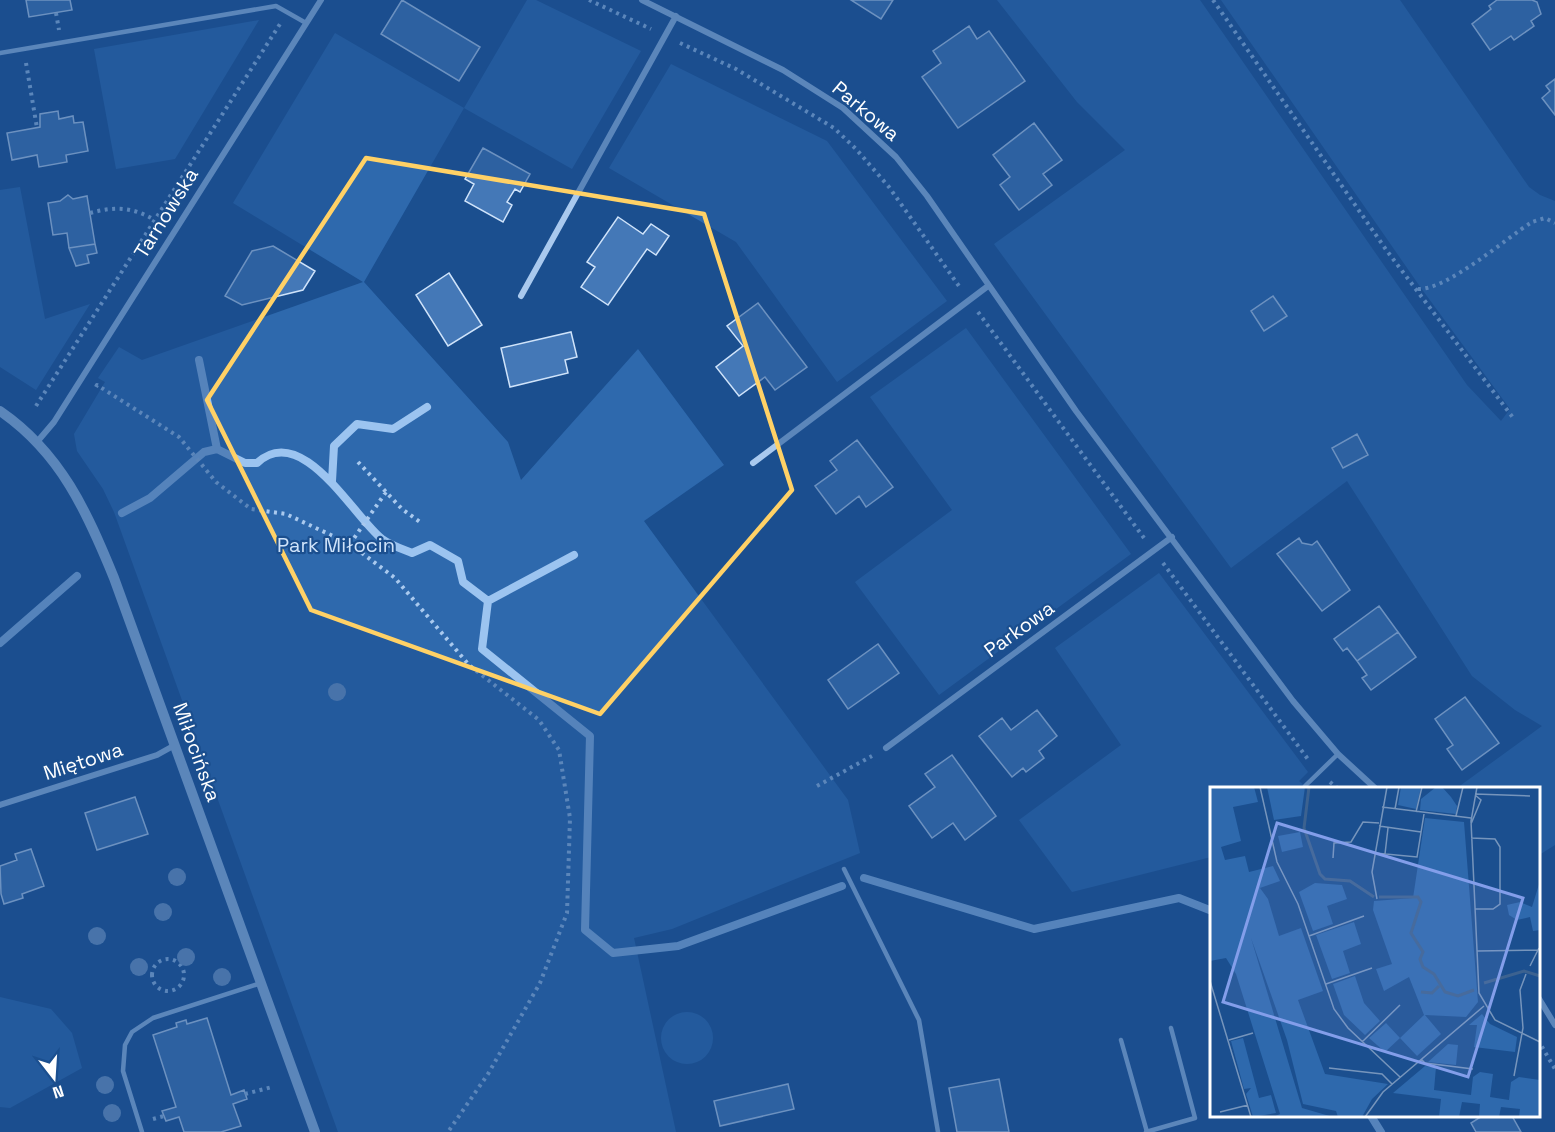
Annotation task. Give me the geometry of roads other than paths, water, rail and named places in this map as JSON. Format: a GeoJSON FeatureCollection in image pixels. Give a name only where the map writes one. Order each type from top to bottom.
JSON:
{"type":"FeatureCollection","features":[{"type":"Feature","properties":{"kind":"street","name":"Tarnowska"},"geometry":{"type":"LineString","coordinates":[[37,442],[54,422],[321,0]]}},
{"type":"Feature","properties":{"kind":"street","name":"Parkowa"},"geometry":{"type":"LineString","coordinates":[[642,0],[783,70],[843,108],[896,157],[927,196],[1076,411],[1293,701],[1338,754],[1373,787]]}},
{"type":"Feature","properties":{"kind":"street"},"geometry":{"type":"LineString","coordinates":[[521,296],[676,16]]}},
{"type":"Feature","properties":{"kind":"street"},"geometry":{"type":"LineString","coordinates":[[753,463],[988,286]]}},
{"type":"Feature","properties":{"kind":"street","name":"Miłocińska"},"geometry":{"type":"LineString","coordinates":[[0,411],[37,442],[67,479],[85,508],[114,578],[176,745],[315,1132]]}},
{"type":"Feature","properties":{"kind":"street","name":"Parkowa"},"geometry":{"type":"LineString","coordinates":[[886,748],[1172,537]]}},
{"type":"Feature","properties":{"kind":"street","name":"Miętowa"},"geometry":{"type":"LineString","coordinates":[[0,805],[157,755],[176,745]]}},
{"type":"Feature","properties":{"kind":"street"},"geometry":{"type":"LineString","coordinates":[[1540,999],[1555,1025]]}},
{"type":"Feature","properties":{"kind":"lane"},"geometry":{"type":"LineString","coordinates":[[0,53],[276,6],[306,23]]}},
{"type":"Feature","properties":{"kind":"lane"},"geometry":{"type":"LineString","coordinates":[[1305,786],[1338,754]]}},
{"type":"Feature","properties":{"kind":"lane"},"geometry":{"type":"LineString","coordinates":[[844,869],[919,1020],[938,1132]]}},
{"type":"Feature","properties":{"kind":"lane"},"geometry":{"type":"LineString","coordinates":[[142,1132],[123,1071],[125,1045],[132,1032],[153,1018],[261,983]]}},
{"type":"Feature","properties":{"kind":"lane"},"geometry":{"type":"LineString","coordinates":[[1121,1040],[1147,1132],[1195,1118],[1171,1028]]}},
{"type":"Feature","properties":{"kind":"waterway"},"geometry":{"type":"LineString","coordinates":[[199,360],[217,449]]}},
{"type":"Feature","properties":{"kind":"waterway"},"geometry":{"type":"LineString","coordinates":[[332,481],[334,446],[357,424],[393,429],[427,407]]}},
{"type":"Feature","properties":{"kind":"waterway"},"geometry":{"type":"LineString","coordinates":[[122,513],[150,498],[204,452],[217,449],[245,463],[257,463],[274,453],[291,454],[309,463],[326,477],[385,541],[412,553],[430,545],[458,561],[463,582],[488,601],[482,649],[590,736],[585,930],[613,953],[678,946],[842,886]]}},
{"type":"Feature","properties":{"kind":"waterway"},"geometry":{"type":"LineString","coordinates":[[488,601],[574,555]]}},
{"type":"Feature","properties":{"kind":"waterway"},"geometry":{"type":"LineString","coordinates":[[0,643],[77,576]]}},
{"type":"Feature","properties":{"kind":"waterway"},"geometry":{"type":"LineString","coordinates":[[864,878],[1034,929],[1179,898],[1210,910]]}},
{"type":"Feature","properties":{"kind":"waterway"},"geometry":{"type":"LineString","coordinates":[[1372,1117],[1381,1132]]}},
{"type":"Feature","properties":{"kind":"park label","name":"Park Miłocin"},"geometry":{"type":"Point","coordinates":[336,545]}}]}
